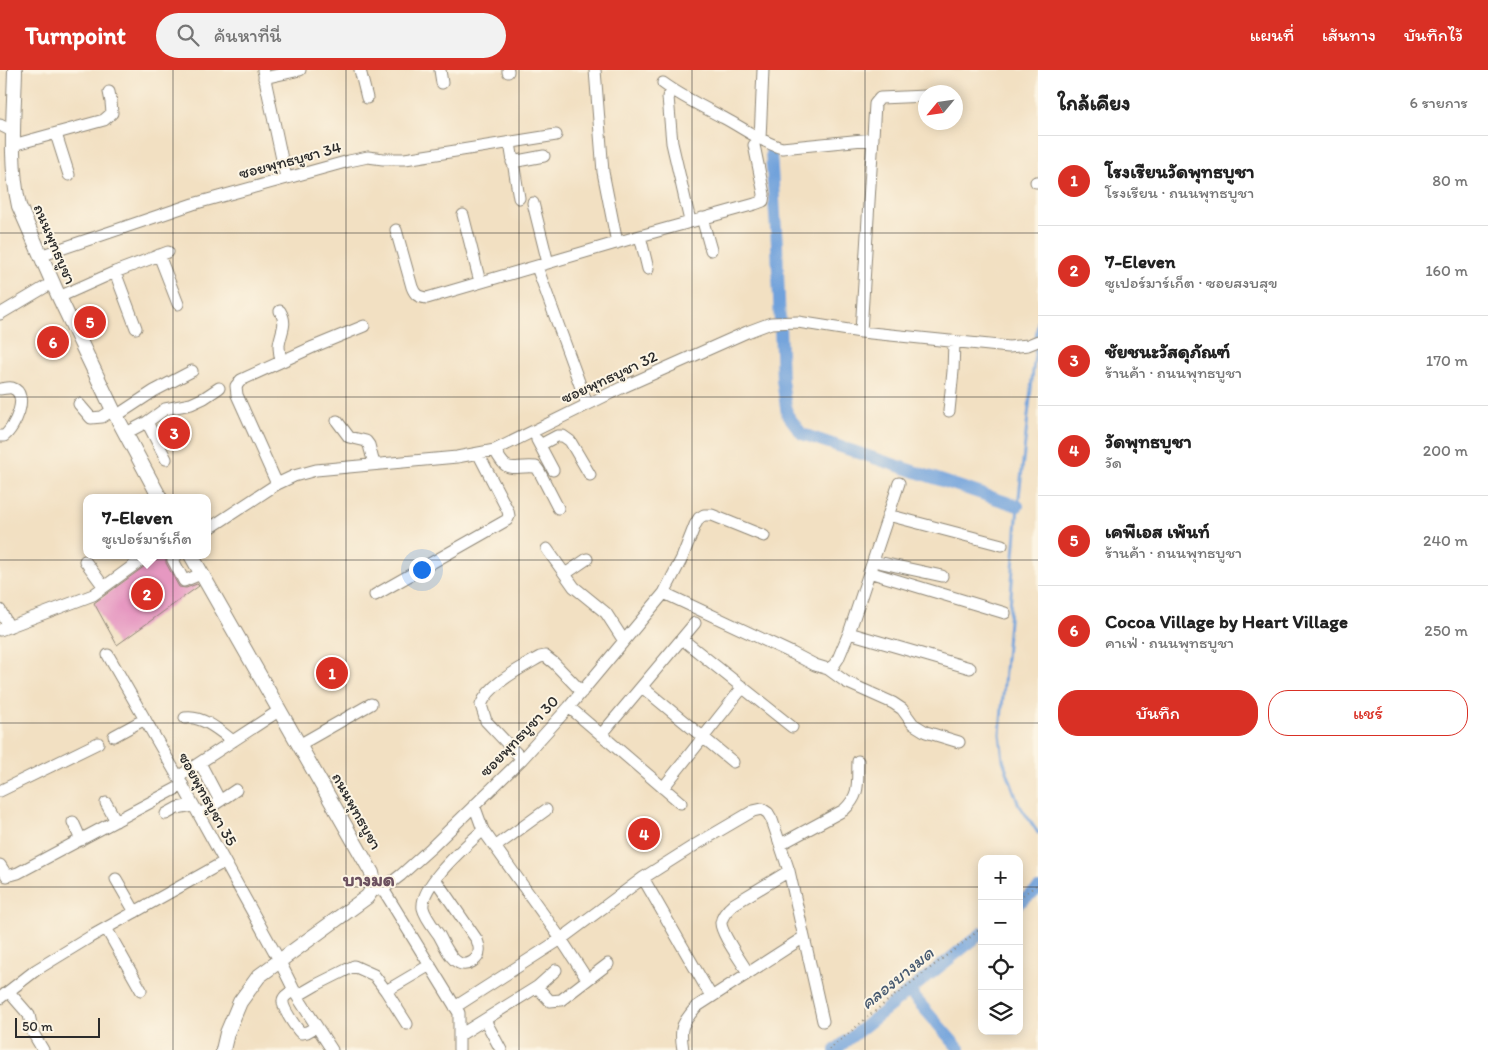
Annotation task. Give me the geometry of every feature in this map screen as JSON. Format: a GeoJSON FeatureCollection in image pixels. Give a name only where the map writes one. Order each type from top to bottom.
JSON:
{"type":"FeatureCollection","features":[{"type":"Feature","properties":{"kind":"main road","name":"ถนนพุทธบูชา"},"geometry":{"type":"LineString","coordinates":[[15,70],[13,138],[15,190],[19,206],[58,297],[115,413],[158,494]]}},
{"type":"Feature","properties":{"kind":"main road","name":"ถนนพุทธบูชา"},"geometry":{"type":"LineString","coordinates":[[193,559],[372,873],[374,887],[377,890]]}},
{"type":"Feature","properties":{"kind":"main road"},"geometry":{"type":"LineString","coordinates":[[223,1050],[227,1032],[240,1002],[259,976],[377,890]]}},
{"type":"Feature","properties":{"kind":"street"},"geometry":{"type":"LineString","coordinates":[[286,178],[263,74],[300,70]]}},
{"type":"Feature","properties":{"kind":"street"},"geometry":{"type":"LineString","coordinates":[[360,70],[367,98]]}},
{"type":"Feature","properties":{"kind":"street"},"geometry":{"type":"LineString","coordinates":[[440,70],[442,83]]}},
{"type":"Feature","properties":{"kind":"street"},"geometry":{"type":"LineString","coordinates":[[595,70],[603,172],[617,243]]}},
{"type":"Feature","properties":{"kind":"street"},"geometry":{"type":"LineString","coordinates":[[396,230],[415,294],[420,298],[427,298],[763,201],[764,194],[757,142],[763,70]]}},
{"type":"Feature","properties":{"kind":"street"},"geometry":{"type":"LineString","coordinates":[[663,83],[681,96],[724,118],[757,142],[782,148],[873,139]]}},
{"type":"Feature","properties":{"kind":"street"},"geometry":{"type":"LineString","coordinates":[[0,125],[13,138],[56,134],[104,120],[112,113],[112,102],[109,92]]}},
{"type":"Feature","properties":{"kind":"street"},"geometry":{"type":"LineString","coordinates":[[861,332],[875,104],[880,98],[918,96]]}},
{"type":"Feature","properties":{"kind":"street"},"geometry":{"type":"LineString","coordinates":[[668,97],[675,162],[690,222]]}},
{"type":"Feature","properties":{"kind":"street"},"geometry":{"type":"LineString","coordinates":[[56,134],[69,175]]}},
{"type":"Feature","properties":{"kind":"street","name":"ซอยพุทธบูชา 34"},"geometry":{"type":"LineString","coordinates":[[40,256],[194,204],[349,161],[368,157],[383,160],[405,159],[556,135]]}},
{"type":"Feature","properties":{"kind":"street"},"geometry":{"type":"LineString","coordinates":[[510,143],[519,198]]}},
{"type":"Feature","properties":{"kind":"street"},"geometry":{"type":"LineString","coordinates":[[512,162],[544,156]]}},
{"type":"Feature","properties":{"kind":"street"},"geometry":{"type":"LineString","coordinates":[[532,203],[548,263]]}},
{"type":"Feature","properties":{"kind":"street"},"geometry":{"type":"LineString","coordinates":[[463,215],[480,282]]}},
{"type":"Feature","properties":{"kind":"street"},"geometry":{"type":"LineString","coordinates":[[702,218],[711,250]]}},
{"type":"Feature","properties":{"kind":"street"},"geometry":{"type":"LineString","coordinates":[[640,236],[648,269]]}},
{"type":"Feature","properties":{"kind":"street"},"geometry":{"type":"LineString","coordinates":[[58,297],[163,253],[178,304]]}},
{"type":"Feature","properties":{"kind":"street"},"geometry":{"type":"LineString","coordinates":[[537,267],[587,404]]}},
{"type":"Feature","properties":{"kind":"street"},"geometry":{"type":"LineString","coordinates":[[115,272],[136,328]]}},
{"type":"Feature","properties":{"kind":"street"},"geometry":{"type":"LineString","coordinates":[[0,314],[52,283]]}},
{"type":"Feature","properties":{"kind":"street"},"geometry":{"type":"LineString","coordinates":[[280,311],[284,319],[279,348],[281,361]]}},
{"type":"Feature","properties":{"kind":"street","name":"ซอยพุทธบูชา 32"},"geometry":{"type":"LineString","coordinates":[[211,527],[277,484],[294,476],[316,470],[495,450],[587,404],[746,332],[771,323],[798,322],[861,332],[1009,347],[1033,343]]}},
{"type":"Feature","properties":{"kind":"street"},"geometry":{"type":"LineString","coordinates":[[277,484],[238,395],[236,386],[241,380],[313,346],[364,326]]}},
{"type":"Feature","properties":{"kind":"street"},"geometry":{"type":"LineString","coordinates":[[949,412],[954,342]]}},
{"type":"Feature","properties":{"kind":"street"},"geometry":{"type":"LineString","coordinates":[[79,404],[91,418],[102,417],[115,413],[192,371]]}},
{"type":"Feature","properties":{"kind":"street"},"geometry":{"type":"LineString","coordinates":[[0,389],[12,388],[17,391],[21,401],[12,429],[4,436],[0,436]]}},
{"type":"Feature","properties":{"kind":"street"},"geometry":{"type":"LineString","coordinates":[[126,434],[165,409],[191,404],[219,388]]}},
{"type":"Feature","properties":{"kind":"street"},"geometry":{"type":"LineString","coordinates":[[337,421],[350,437],[366,441],[369,445],[374,464]]}},
{"type":"Feature","properties":{"kind":"street"},"geometry":{"type":"LineString","coordinates":[[147,422],[166,460]]}},
{"type":"Feature","properties":{"kind":"street"},"geometry":{"type":"LineString","coordinates":[[533,432],[553,470]]}},
{"type":"Feature","properties":{"kind":"street"},"geometry":{"type":"LineString","coordinates":[[540,445],[557,436],[563,436],[570,441],[590,475]]}},
{"type":"Feature","properties":{"kind":"street"},"geometry":{"type":"LineString","coordinates":[[495,450],[502,463],[507,467],[536,466],[558,508]]}},
{"type":"Feature","properties":{"kind":"street"},"geometry":{"type":"LineString","coordinates":[[375,595],[506,520],[509,516],[478,453]]}},
{"type":"Feature","properties":{"kind":"street"},"geometry":{"type":"LineString","coordinates":[[828,669],[838,659],[849,633],[898,483]]}},
{"type":"Feature","properties":{"kind":"street"},"geometry":{"type":"LineString","coordinates":[[888,514],[1002,545]]}},
{"type":"Feature","properties":{"kind":"street","name":"ซอยพุทธบูชา 30"},"geometry":{"type":"LineString","coordinates":[[377,890],[431,848],[522,759],[569,708],[664,593],[682,558],[699,518],[704,515],[712,515],[764,536]]}},
{"type":"Feature","properties":{"kind":"street"},"geometry":{"type":"LineString","coordinates":[[547,549],[574,587],[606,613],[624,641]]}},
{"type":"Feature","properties":{"kind":"street"},"geometry":{"type":"LineString","coordinates":[[0,610],[5,629],[93,596],[142,559]]}},
{"type":"Feature","properties":{"kind":"street"},"geometry":{"type":"LineString","coordinates":[[175,559],[184,581],[201,574]]}},
{"type":"Feature","properties":{"kind":"street"},"geometry":{"type":"LineString","coordinates":[[565,574],[587,559]]}},
{"type":"Feature","properties":{"kind":"street"},"geometry":{"type":"LineString","coordinates":[[85,561],[104,587]]}},
{"type":"Feature","properties":{"kind":"street"},"geometry":{"type":"LineString","coordinates":[[871,567],[942,576]]}},
{"type":"Feature","properties":{"kind":"street"},"geometry":{"type":"LineString","coordinates":[[871,567],[1005,613]]}},
{"type":"Feature","properties":{"kind":"street"},"geometry":{"type":"LineString","coordinates":[[664,593],[814,665],[828,669],[846,682],[893,703],[902,709],[913,724],[920,728],[932,734],[959,742]]}},
{"type":"Feature","properties":{"kind":"street"},"geometry":{"type":"LineString","coordinates":[[601,735],[695,623]]}},
{"type":"Feature","properties":{"kind":"street"},"geometry":{"type":"LineString","coordinates":[[849,633],[970,668]]}},
{"type":"Feature","properties":{"kind":"street"},"geometry":{"type":"LineString","coordinates":[[682,639],[792,727]]}},
{"type":"Feature","properties":{"kind":"street","name":"ซอยพุทธบูชา 35"},"geometry":{"type":"LineString","coordinates":[[108,655],[180,781],[279,960],[295,993],[332,1050]]}},
{"type":"Feature","properties":{"kind":"street"},"geometry":{"type":"LineString","coordinates":[[522,759],[486,721],[480,705],[484,696],[513,673],[545,656],[582,692]]}},
{"type":"Feature","properties":{"kind":"street"},"geometry":{"type":"LineString","coordinates":[[642,686],[733,762]]}},
{"type":"Feature","properties":{"kind":"street"},"geometry":{"type":"LineString","coordinates":[[663,788],[743,688]]}},
{"type":"Feature","properties":{"kind":"street"},"geometry":{"type":"LineString","coordinates":[[299,745],[371,704]]}},
{"type":"Feature","properties":{"kind":"street"},"geometry":{"type":"LineString","coordinates":[[569,708],[681,803]]}},
{"type":"Feature","properties":{"kind":"street"},"geometry":{"type":"LineString","coordinates":[[0,865],[5,875],[12,876],[116,821],[180,781],[200,763],[280,710]]}},
{"type":"Feature","properties":{"kind":"street"},"geometry":{"type":"LineString","coordinates":[[184,718],[196,718],[212,726],[233,741]]}},
{"type":"Feature","properties":{"kind":"street"},"geometry":{"type":"LineString","coordinates":[[114,736],[145,719]]}},
{"type":"Feature","properties":{"kind":"street"},"geometry":{"type":"LineString","coordinates":[[0,791],[98,743]]}},
{"type":"Feature","properties":{"kind":"street"},"geometry":{"type":"LineString","coordinates":[[781,844],[844,810],[852,802],[857,794],[858,761]]}},
{"type":"Feature","properties":{"kind":"street"},"geometry":{"type":"LineString","coordinates":[[200,763],[220,801]]}},
{"type":"Feature","properties":{"kind":"street"},"geometry":{"type":"LineString","coordinates":[[166,814],[177,808],[196,810],[220,801],[236,790]]}},
{"type":"Feature","properties":{"kind":"street"},"geometry":{"type":"LineString","coordinates":[[106,803],[116,821]]}},
{"type":"Feature","properties":{"kind":"street"},"geometry":{"type":"LineString","coordinates":[[474,805],[483,830],[561,939],[587,979]]}},
{"type":"Feature","properties":{"kind":"street"},"geometry":{"type":"LineString","coordinates":[[455,1008],[561,939],[643,878],[753,811],[762,809],[768,813],[781,844],[789,871],[822,1021]]}},
{"type":"Feature","properties":{"kind":"street"},"geometry":{"type":"LineString","coordinates":[[495,847],[546,810]]}},
{"type":"Feature","properties":{"kind":"street"},"geometry":{"type":"LineString","coordinates":[[73,822],[81,840]]}},
{"type":"Feature","properties":{"kind":"street"},"geometry":{"type":"LineString","coordinates":[[435,879],[477,940],[480,949],[479,955],[468,964],[460,963],[452,957],[423,910],[424,900],[435,879],[462,849],[483,830]]}},
{"type":"Feature","properties":{"kind":"street"},"geometry":{"type":"LineString","coordinates":[[43,1050],[33,1033],[29,1015],[4,995],[36,970],[106,928],[224,862]]}},
{"type":"Feature","properties":{"kind":"street"},"geometry":{"type":"LineString","coordinates":[[748,972],[722,931],[721,922],[728,909],[734,904],[789,871]]}},
{"type":"Feature","properties":{"kind":"street"},"geometry":{"type":"LineString","coordinates":[[643,878],[711,996]]}},
{"type":"Feature","properties":{"kind":"street"},"geometry":{"type":"LineString","coordinates":[[116,879],[135,912]]}},
{"type":"Feature","properties":{"kind":"street"},"geometry":{"type":"LineString","coordinates":[[377,890],[430,965],[459,1013],[459,1050]]}},
{"type":"Feature","properties":{"kind":"street"},"geometry":{"type":"LineString","coordinates":[[106,928],[141,990]]}},
{"type":"Feature","properties":{"kind":"street"},"geometry":{"type":"LineString","coordinates":[[683,1050],[681,1037],[683,1023],[696,1007],[804,937]]}},
{"type":"Feature","properties":{"kind":"street"},"geometry":{"type":"LineString","coordinates":[[537,987],[550,1001],[561,1000],[608,964]]}},
{"type":"Feature","properties":{"kind":"street"},"geometry":{"type":"LineString","coordinates":[[386,990],[430,965]]}},
{"type":"Feature","properties":{"kind":"street"},"geometry":{"type":"LineString","coordinates":[[316,1027],[308,1032],[301,1033],[283,1006],[283,999],[354,966],[374,975],[386,990],[407,1024]]}},
{"type":"Feature","properties":{"kind":"street"},"geometry":{"type":"LineString","coordinates":[[460,1035],[537,987],[556,970]]}},
{"type":"Feature","properties":{"kind":"street"},"geometry":{"type":"LineString","coordinates":[[484,1020],[500,1050]]}},
{"type":"Feature","properties":{"kind":"path"},"geometry":{"type":"LineString","coordinates":[[1023,895],[1038,884]]}},
{"type":"Feature","properties":{"kind":"path"},"geometry":{"type":"LineString","coordinates":[[829,1050],[876,1010],[978,931]]}},
{"type":"Feature","properties":{"kind":"building"},"geometry":{"type":"Polygon","coordinates":[[[153,559],[166,559],[166,563],[179,587],[186,588],[197,584],[199,586],[117,645],[94,603],[153,559]]]}},
{"type":"Feature","properties":{"kind":"waterway"},"geometry":{"type":"LineString","coordinates":[[771,153],[777,245],[782,380],[787,414],[802,434],[1018,506]]}},
{"type":"Feature","properties":{"kind":"waterway"},"geometry":{"type":"LineString","coordinates":[[1036,338],[1038,322]]}},
{"type":"Feature","properties":{"kind":"waterway"},"geometry":{"type":"LineString","coordinates":[[1036,344],[1018,506],[1000,734],[1003,760],[1018,803],[1038,833]]}},
{"type":"Feature","properties":{"kind":"waterway","name":"คลองบางมด"},"geometry":{"type":"LineString","coordinates":[[1023,900],[1038,889]]}},
{"type":"Feature","properties":{"kind":"waterway","name":"คลองบางมด"},"geometry":{"type":"LineString","coordinates":[[835,1050],[978,936]]}},
{"type":"Feature","properties":{"kind":"waterway"},"geometry":{"type":"LineString","coordinates":[[909,991],[960,1050]]}},
{"type":"Feature","properties":{"kind":"place","name":"เคพีเอส เพ้นท์"},"geometry":{"type":"Point","coordinates":[90,322]}},
{"type":"Feature","properties":{"kind":"place","name":"Cocoa Village by Heart Village"},"geometry":{"type":"Point","coordinates":[53,342]}},
{"type":"Feature","properties":{"kind":"place","name":"ชัยชนะวัสดุภัณฑ์"},"geometry":{"type":"Point","coordinates":[174,433]}},
{"type":"Feature","properties":{"kind":"place","name":"7-Eleven"},"geometry":{"type":"Point","coordinates":[147,594]}},
{"type":"Feature","properties":{"kind":"place","name":"โรงเรียนวัดพุทธบูชา"},"geometry":{"type":"Point","coordinates":[332,673]}},
{"type":"Feature","properties":{"kind":"place","name":"วัดพุทธบูชา"},"geometry":{"type":"Point","coordinates":[644,834]}},
{"type":"Feature","properties":{"kind":"district","name":"บางมด"},"geometry":{"type":"Point","coordinates":[369,879]}}]}
